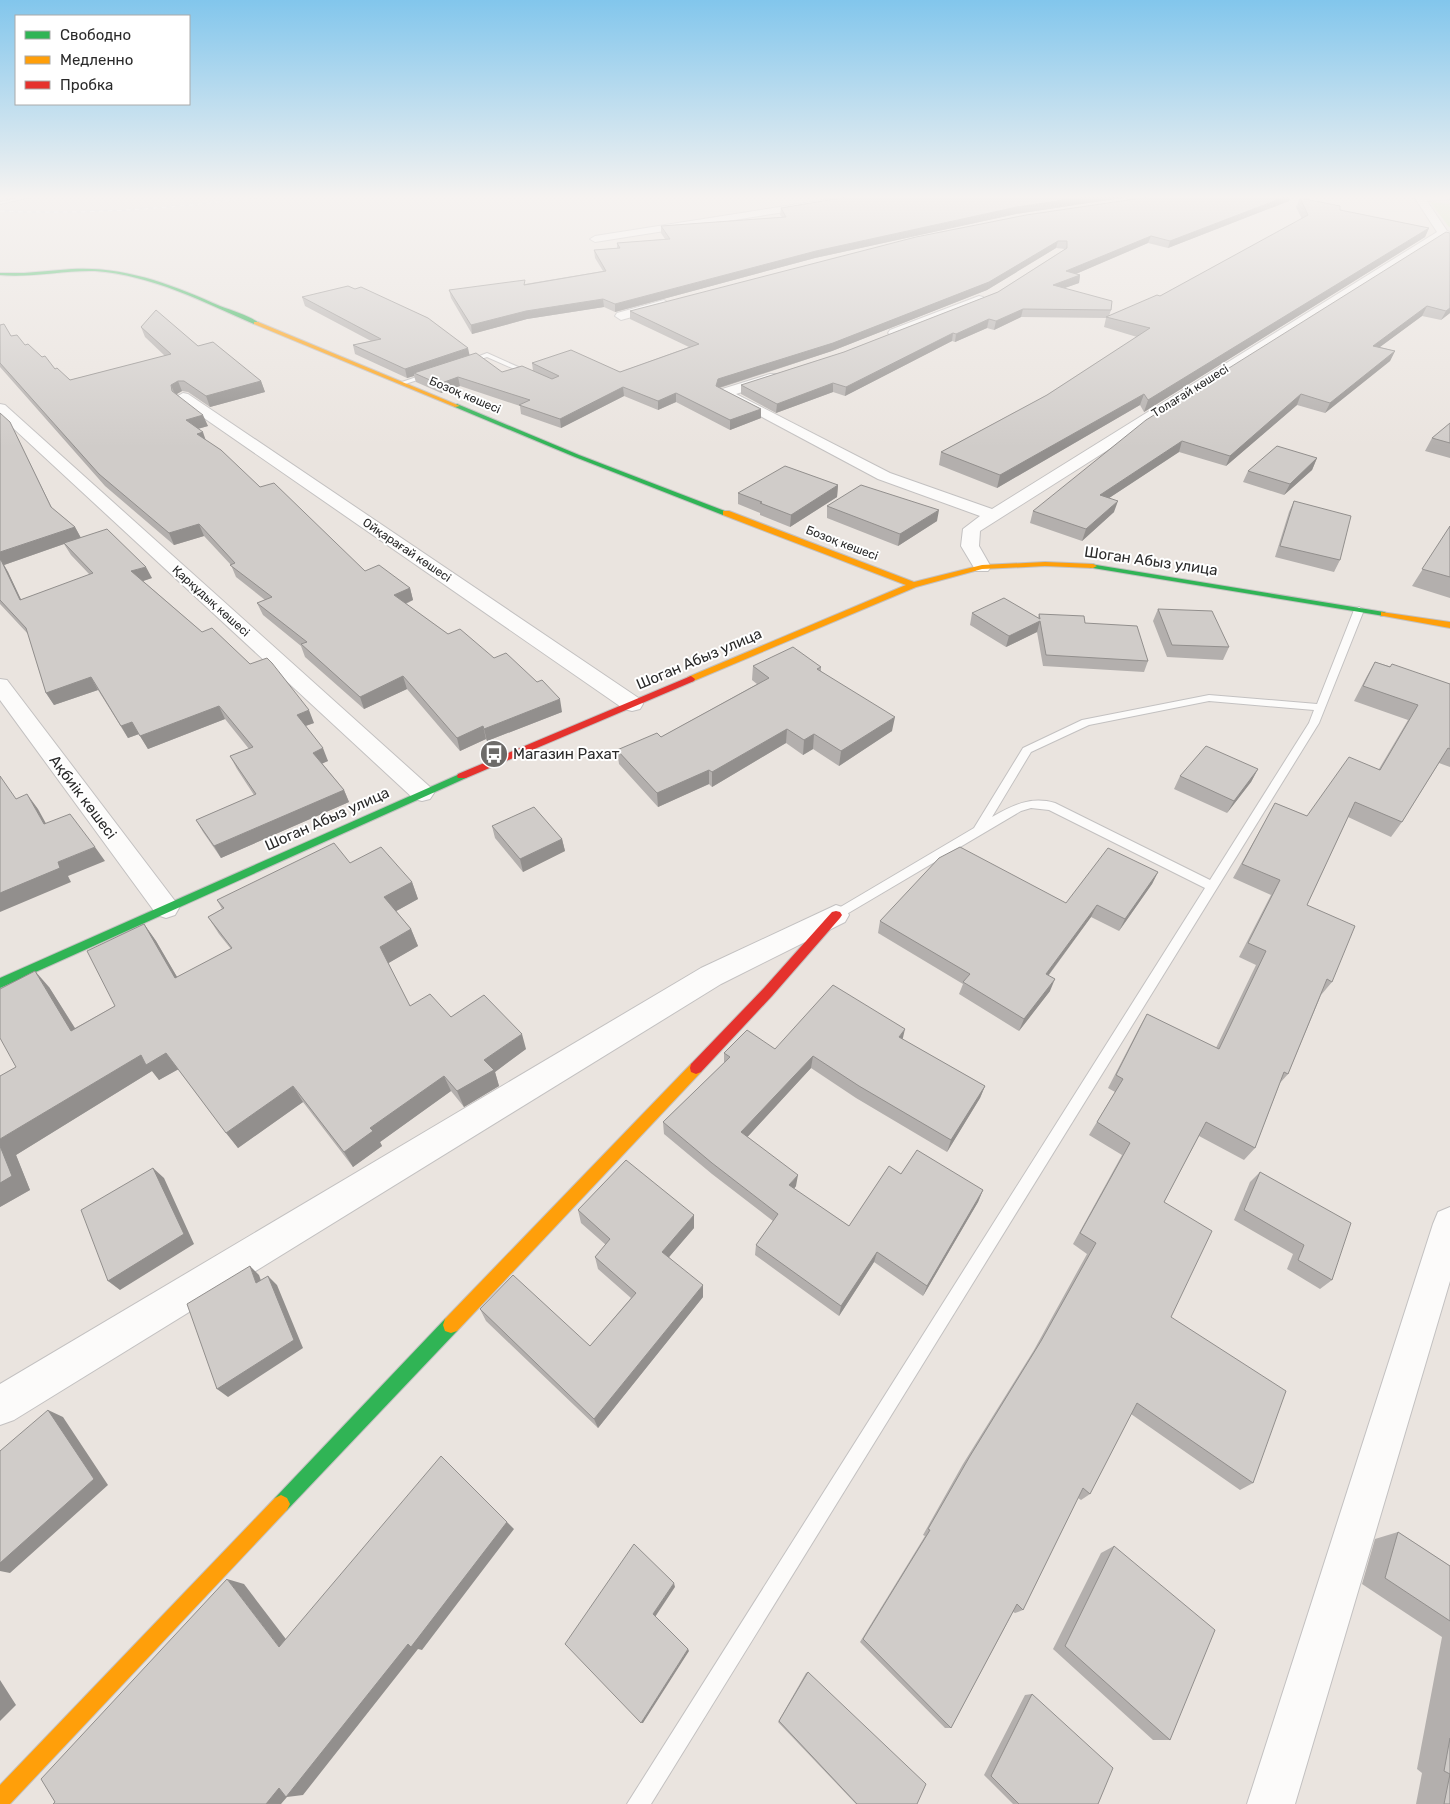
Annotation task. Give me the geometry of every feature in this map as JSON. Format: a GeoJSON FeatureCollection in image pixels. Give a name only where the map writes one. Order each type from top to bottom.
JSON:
{"type":"FeatureCollection","features":[{"type":"Feature","properties":{"kind":"street","name":"Бозоқ көшесі"},"geometry":{"type":"LineString","coordinates":[[148,279],[576,456],[913,585]]}},
{"type":"Feature","properties":{"kind":"street","name":"Толағай көшесі"},"geometry":{"type":"LineString","coordinates":[[982,567],[970,546],[972,529],[1373,279]]}},
{"type":"Feature","properties":{"kind":"street"},"geometry":{"type":"LineString","coordinates":[[884,337],[992,296]]}},
{"type":"Feature","properties":{"kind":"street"},"geometry":{"type":"LineString","coordinates":[[621,316],[675,301]]}},
{"type":"Feature","properties":{"kind":"street"},"geometry":{"type":"LineString","coordinates":[[790,372],[724,393],[884,476],[993,515]]}},
{"type":"Feature","properties":{"kind":"street","name":"Ойқарағай көшесі"},"geometry":{"type":"LineString","coordinates":[[183,397],[632,704]]}},
{"type":"Feature","properties":{"kind":"street","name":"Қарқұдық көшесі"},"geometry":{"type":"LineString","coordinates":[[0,408],[422,793]]}},
{"type":"Feature","properties":{"kind":"street","name":"Шоган Абыз улица"},"geometry":{"type":"LineString","coordinates":[[0,983],[422,793],[632,704],[913,585],[982,567],[1045,564],[1098,566],[1450,625]]}},
{"type":"Feature","properties":{"kind":"street","name":"Ақбиік көшесі"},"geometry":{"type":"LineString","coordinates":[[0,685],[166,908]]}},
{"type":"Feature","properties":{"kind":"street"},"geometry":{"type":"LineString","coordinates":[[0,1406],[711,976],[836,915]]}},
{"type":"Feature","properties":{"kind":"street"},"geometry":{"type":"LineString","coordinates":[[0,1800],[768,992],[836,915]]}},
{"type":"Feature","properties":{"kind":"street"},"geometry":{"type":"LineString","coordinates":[[1271,1804],[1450,1224]]}},
{"type":"Feature","properties":{"kind":"lane"},"geometry":{"type":"LineString","coordinates":[[459,365],[487,356],[538,378]]}},
{"type":"Feature","properties":{"kind":"lane"},"geometry":{"type":"LineString","coordinates":[[402,383],[440,371]]}},
{"type":"Feature","properties":{"kind":"lane"},"geometry":{"type":"LineString","coordinates":[[638,1804],[1210,885],[1314,723],[1358,610]]}},
{"type":"Feature","properties":{"kind":"lane"},"geometry":{"type":"LineString","coordinates":[[978,832],[1027,750],[1086,722],[1209,698],[1320,707]]}},
{"type":"Feature","properties":{"kind":"lane"},"geometry":{"type":"LineString","coordinates":[[836,915],[1017,808],[1031,804],[1051,806],[1210,885]]}},
{"type":"Feature","properties":{"kind":"building"},"geometry":{"type":"Polygon","coordinates":[[[558,279],[709,279],[615,304],[603,299],[526,311],[471,325],[449,290],[525,280],[524,285],[558,279]]]}},
{"type":"Feature","properties":{"kind":"building"},"geometry":{"type":"Polygon","coordinates":[[[753,279],[994,279],[833,343],[718,379],[716,386],[761,409],[730,420],[676,393],[658,401],[623,387],[560,419],[519,405],[530,400],[458,377],[439,384],[414,373],[476,353],[502,372],[522,366],[552,379],[559,376],[532,363],[571,350],[620,372],[699,344],[630,311],[753,279]]]}},
{"type":"Feature","properties":{"kind":"building"},"geometry":{"type":"Polygon","coordinates":[[[1018,279],[1069,279],[1053,285],[1112,301],[1111,310],[1023,309],[996,321],[989,319],[956,334],[953,333],[846,387],[833,383],[777,404],[741,385],[844,352],[998,292],[1018,279]]]}},
{"type":"Feature","properties":{"kind":"building"},"geometry":{"type":"Polygon","coordinates":[[[1191,279],[1345,279],[1148,400],[1144,394],[1000,475],[941,452],[1047,395],[1150,328],[1106,317],[1157,295],[1160,296],[1191,279]]]}},
{"type":"Feature","properties":{"kind":"building"},"geometry":{"type":"Polygon","coordinates":[[[1371,279],[1450,279],[1450,308],[1446,311],[1427,306],[1373,346],[1395,351],[1330,403],[1301,394],[1230,456],[1182,441],[1100,495],[1118,501],[1086,529],[1033,511],[1146,420],[1371,279]]]}},
{"type":"Feature","properties":{"kind":"building"},"geometry":{"type":"Polygon","coordinates":[[[348,286],[355,289],[361,287],[428,318],[468,348],[405,369],[353,345],[381,339],[302,297],[348,286]]]}},
{"type":"Feature","properties":{"kind":"building"},"geometry":{"type":"Polygon","coordinates":[[[156,310],[198,346],[213,342],[261,381],[206,396],[184,381],[178,381],[171,385],[172,391],[203,415],[186,420],[203,432],[197,434],[221,450],[260,487],[274,483],[365,571],[379,565],[410,588],[394,595],[448,634],[460,629],[494,658],[506,653],[537,682],[542,680],[560,699],[484,729],[483,726],[457,738],[403,676],[360,697],[301,644],[307,642],[257,603],[272,597],[230,565],[235,563],[199,524],[169,533],[99,474],[0,363],[0,325],[4,324],[11,336],[17,335],[25,345],[28,344],[42,357],[45,356],[55,369],[57,368],[70,380],[171,354],[141,327],[156,310]]]}},
{"type":"Feature","properties":{"kind":"building"},"geometry":{"type":"Polygon","coordinates":[[[0,413],[10,422],[51,507],[75,527],[0,552],[0,413]]]}},
{"type":"Feature","properties":{"kind":"building"},"geometry":{"type":"Polygon","coordinates":[[[1450,423],[1450,443],[1432,438],[1450,423]]]}},
{"type":"Feature","properties":{"kind":"building"},"geometry":{"type":"Polygon","coordinates":[[[1277,446],[1317,458],[1290,484],[1248,471],[1277,446]]]}},
{"type":"Feature","properties":{"kind":"building"},"geometry":{"type":"Polygon","coordinates":[[[785,466],[838,485],[791,515],[738,493],[785,466]]]}},
{"type":"Feature","properties":{"kind":"building"},"geometry":{"type":"Polygon","coordinates":[[[861,485],[939,510],[900,534],[827,506],[861,485]]]}},
{"type":"Feature","properties":{"kind":"building"},"geometry":{"type":"Polygon","coordinates":[[[1294,501],[1351,516],[1340,560],[1280,546],[1294,501]]]}},
{"type":"Feature","properties":{"kind":"building"},"geometry":{"type":"Polygon","coordinates":[[[1450,526],[1450,577],[1422,569],[1450,526]]]}},
{"type":"Feature","properties":{"kind":"building"},"geometry":{"type":"Polygon","coordinates":[[[107,529],[146,567],[131,571],[202,632],[212,628],[250,664],[267,658],[272,663],[309,710],[297,715],[323,748],[313,753],[344,790],[214,846],[196,820],[256,794],[230,756],[253,747],[219,706],[140,736],[132,722],[121,726],[91,677],[46,693],[26,628],[0,600],[0,560],[20,600],[93,573],[64,543],[107,529]]]}},
{"type":"Feature","properties":{"kind":"building"},"geometry":{"type":"Polygon","coordinates":[[[1004,598],[1040,619],[1039,614],[1084,616],[1085,623],[1137,626],[1148,661],[1046,655],[1040,621],[1009,636],[972,613],[1004,598]]]}},
{"type":"Feature","properties":{"kind":"building"},"geometry":{"type":"Polygon","coordinates":[[[1158,609],[1212,611],[1229,647],[1172,645],[1158,609]]]}},
{"type":"Feature","properties":{"kind":"building"},"geometry":{"type":"Polygon","coordinates":[[[793,647],[821,667],[817,669],[895,717],[841,751],[814,734],[804,740],[787,729],[712,772],[709,770],[657,793],[617,750],[657,733],[661,737],[769,678],[753,666],[793,647]]]}},
{"type":"Feature","properties":{"kind":"building"},"geometry":{"type":"Polygon","coordinates":[[[1375,662],[1390,667],[1392,664],[1450,684],[1450,749],[1448,748],[1402,822],[1355,802],[1307,905],[1355,926],[1332,982],[1327,979],[1288,1074],[1284,1072],[1255,1148],[1206,1122],[1164,1202],[1212,1231],[1171,1317],[1286,1391],[1253,1483],[1137,1403],[1090,1494],[1083,1488],[1023,1610],[1017,1604],[951,1728],[863,1639],[930,1530],[928,1529],[970,1456],[1041,1341],[1096,1243],[1080,1233],[1130,1143],[1097,1122],[1123,1079],[1116,1075],[1147,1014],[1219,1049],[1266,951],[1248,943],[1280,880],[1242,864],[1275,803],[1307,816],[1349,757],[1380,770],[1418,705],[1363,686],[1375,662]]]}},
{"type":"Feature","properties":{"kind":"building"},"geometry":{"type":"Polygon","coordinates":[[[1206,746],[1258,769],[1234,801],[1180,776],[1206,746]]]}},
{"type":"Feature","properties":{"kind":"building"},"geometry":{"type":"Polygon","coordinates":[[[0,776],[16,799],[27,794],[44,824],[70,814],[95,847],[58,862],[60,868],[0,893],[0,776]]]}},
{"type":"Feature","properties":{"kind":"building"},"geometry":{"type":"Polygon","coordinates":[[[534,807],[562,839],[520,859],[492,826],[534,807]]]}},
{"type":"Feature","properties":{"kind":"building"},"geometry":{"type":"Polygon","coordinates":[[[334,843],[350,863],[381,847],[412,882],[384,897],[411,929],[380,947],[410,1006],[430,994],[451,1017],[484,995],[522,1034],[484,1060],[494,1070],[457,1091],[444,1076],[370,1128],[373,1131],[344,1152],[293,1086],[226,1133],[166,1053],[146,1065],[141,1055],[0,1139],[0,1076],[16,1067],[0,1038],[0,989],[35,971],[71,1031],[115,1006],[87,951],[144,924],[175,978],[232,948],[208,917],[224,908],[217,900],[334,843]]]}},
{"type":"Feature","properties":{"kind":"building"},"geometry":{"type":"Polygon","coordinates":[[[960,847],[1066,903],[1108,848],[1158,872],[1125,919],[1097,905],[1046,974],[1055,979],[1024,1019],[963,982],[970,974],[880,921],[939,858],[960,847]]]}},
{"type":"Feature","properties":{"kind":"building"},"geometry":{"type":"Polygon","coordinates":[[[833,985],[905,1029],[899,1037],[985,1086],[951,1140],[859,1086],[813,1056],[741,1132],[798,1175],[789,1185],[849,1226],[889,1166],[901,1174],[917,1150],[983,1190],[927,1286],[877,1252],[841,1306],[756,1245],[778,1214],[663,1122],[730,1057],[724,1053],[747,1030],[775,1049],[833,985]]]}},
{"type":"Feature","properties":{"kind":"building"},"geometry":{"type":"Polygon","coordinates":[[[0,1146],[12,1176],[0,1183],[0,1146]]]}},
{"type":"Feature","properties":{"kind":"building"},"geometry":{"type":"Polygon","coordinates":[[[626,1160],[694,1215],[662,1252],[703,1285],[594,1419],[480,1309],[513,1275],[590,1346],[636,1293],[595,1257],[610,1239],[578,1210],[626,1160]]]}},
{"type":"Feature","properties":{"kind":"building"},"geometry":{"type":"Polygon","coordinates":[[[153,1168],[184,1234],[108,1281],[81,1210],[153,1168]]]}},
{"type":"Feature","properties":{"kind":"building"},"geometry":{"type":"Polygon","coordinates":[[[1260,1172],[1351,1223],[1332,1280],[1298,1260],[1304,1245],[1244,1210],[1260,1172]]]}},
{"type":"Feature","properties":{"kind":"building"},"geometry":{"type":"Polygon","coordinates":[[[250,1266],[256,1283],[268,1276],[294,1340],[217,1389],[187,1304],[250,1266]]]}},
{"type":"Feature","properties":{"kind":"building"},"geometry":{"type":"Polygon","coordinates":[[[48,1410],[94,1479],[0,1563],[0,1451],[48,1410]]]}},
{"type":"Feature","properties":{"kind":"building"},"geometry":{"type":"Polygon","coordinates":[[[441,1456],[507,1522],[411,1647],[408,1644],[286,1797],[279,1788],[266,1804],[53,1804],[55,1802],[41,1779],[227,1579],[279,1647],[441,1456]]]}},
{"type":"Feature","properties":{"kind":"building"},"geometry":{"type":"Polygon","coordinates":[[[1398,1532],[1450,1566],[1450,1621],[1385,1578],[1398,1532]]]}},
{"type":"Feature","properties":{"kind":"building"},"geometry":{"type":"Polygon","coordinates":[[[634,1544],[674,1583],[653,1614],[688,1649],[641,1723],[565,1644],[634,1544]]]}},
{"type":"Feature","properties":{"kind":"building"},"geometry":{"type":"Polygon","coordinates":[[[1114,1546],[1215,1630],[1170,1740],[1065,1646],[1114,1546]]]}},
{"type":"Feature","properties":{"kind":"building"},"geometry":{"type":"Polygon","coordinates":[[[808,1672],[926,1784],[917,1804],[857,1804],[779,1721],[808,1672]]]}},
{"type":"Feature","properties":{"kind":"building"},"geometry":{"type":"Polygon","coordinates":[[[1032,1694],[1113,1768],[1098,1804],[1019,1804],[991,1776],[1032,1694]]]}},
{"type":"Feature","properties":{"kind":"building"},"geometry":{"type":"Polygon","coordinates":[[[1450,1738],[1450,1774],[1444,1771],[1450,1738]]]}},
{"type":"Feature","properties":{"kind":"building"},"geometry":{"type":"Polygon","coordinates":[[[1450,1774],[1450,1804],[1444,1804],[1450,1774]]]}},
{"type":"Feature","properties":{"kind":"traffic: fast"},"geometry":{"type":"LineString","coordinates":[[145,279],[178,290],[256,323]]}},
{"type":"Feature","properties":{"kind":"traffic: fast"},"geometry":{"type":"LineString","coordinates":[[457,406],[577,456],[726,513]]}},
{"type":"Feature","properties":{"kind":"traffic: fast"},"geometry":{"type":"LineString","coordinates":[[1093,566],[1384,614]]}},
{"type":"Feature","properties":{"kind":"traffic: fast"},"geometry":{"type":"LineString","coordinates":[[0,983],[462,776]]}},
{"type":"Feature","properties":{"kind":"traffic: fast"},"geometry":{"type":"LineString","coordinates":[[281,1504],[451,1325]]}},
{"type":"Feature","properties":{"kind":"traffic: slow"},"geometry":{"type":"LineString","coordinates":[[256,323],[457,406]]}},
{"type":"Feature","properties":{"kind":"traffic: slow"},"geometry":{"type":"LineString","coordinates":[[726,513],[913,585]]}},
{"type":"Feature","properties":{"kind":"traffic: slow"},"geometry":{"type":"LineString","coordinates":[[691,679],[913,585],[982,567],[1045,564],[1093,566]]}},
{"type":"Feature","properties":{"kind":"traffic: slow"},"geometry":{"type":"LineString","coordinates":[[1384,614],[1450,625]]}},
{"type":"Feature","properties":{"kind":"traffic: slow"},"geometry":{"type":"LineString","coordinates":[[451,1325],[696,1068]]}},
{"type":"Feature","properties":{"kind":"traffic: slow"},"geometry":{"type":"LineString","coordinates":[[0,1800],[281,1504]]}},
{"type":"Feature","properties":{"kind":"traffic: jam"},"geometry":{"type":"LineString","coordinates":[[462,776],[691,679]]}},
{"type":"Feature","properties":{"kind":"traffic: jam"},"geometry":{"type":"LineString","coordinates":[[696,1068],[768,992],[836,915]]}},
{"type":"Feature","properties":{"kind":"place","name":"Магазин Рахат"},"geometry":{"type":"Point","coordinates":[494,754]}}]}
